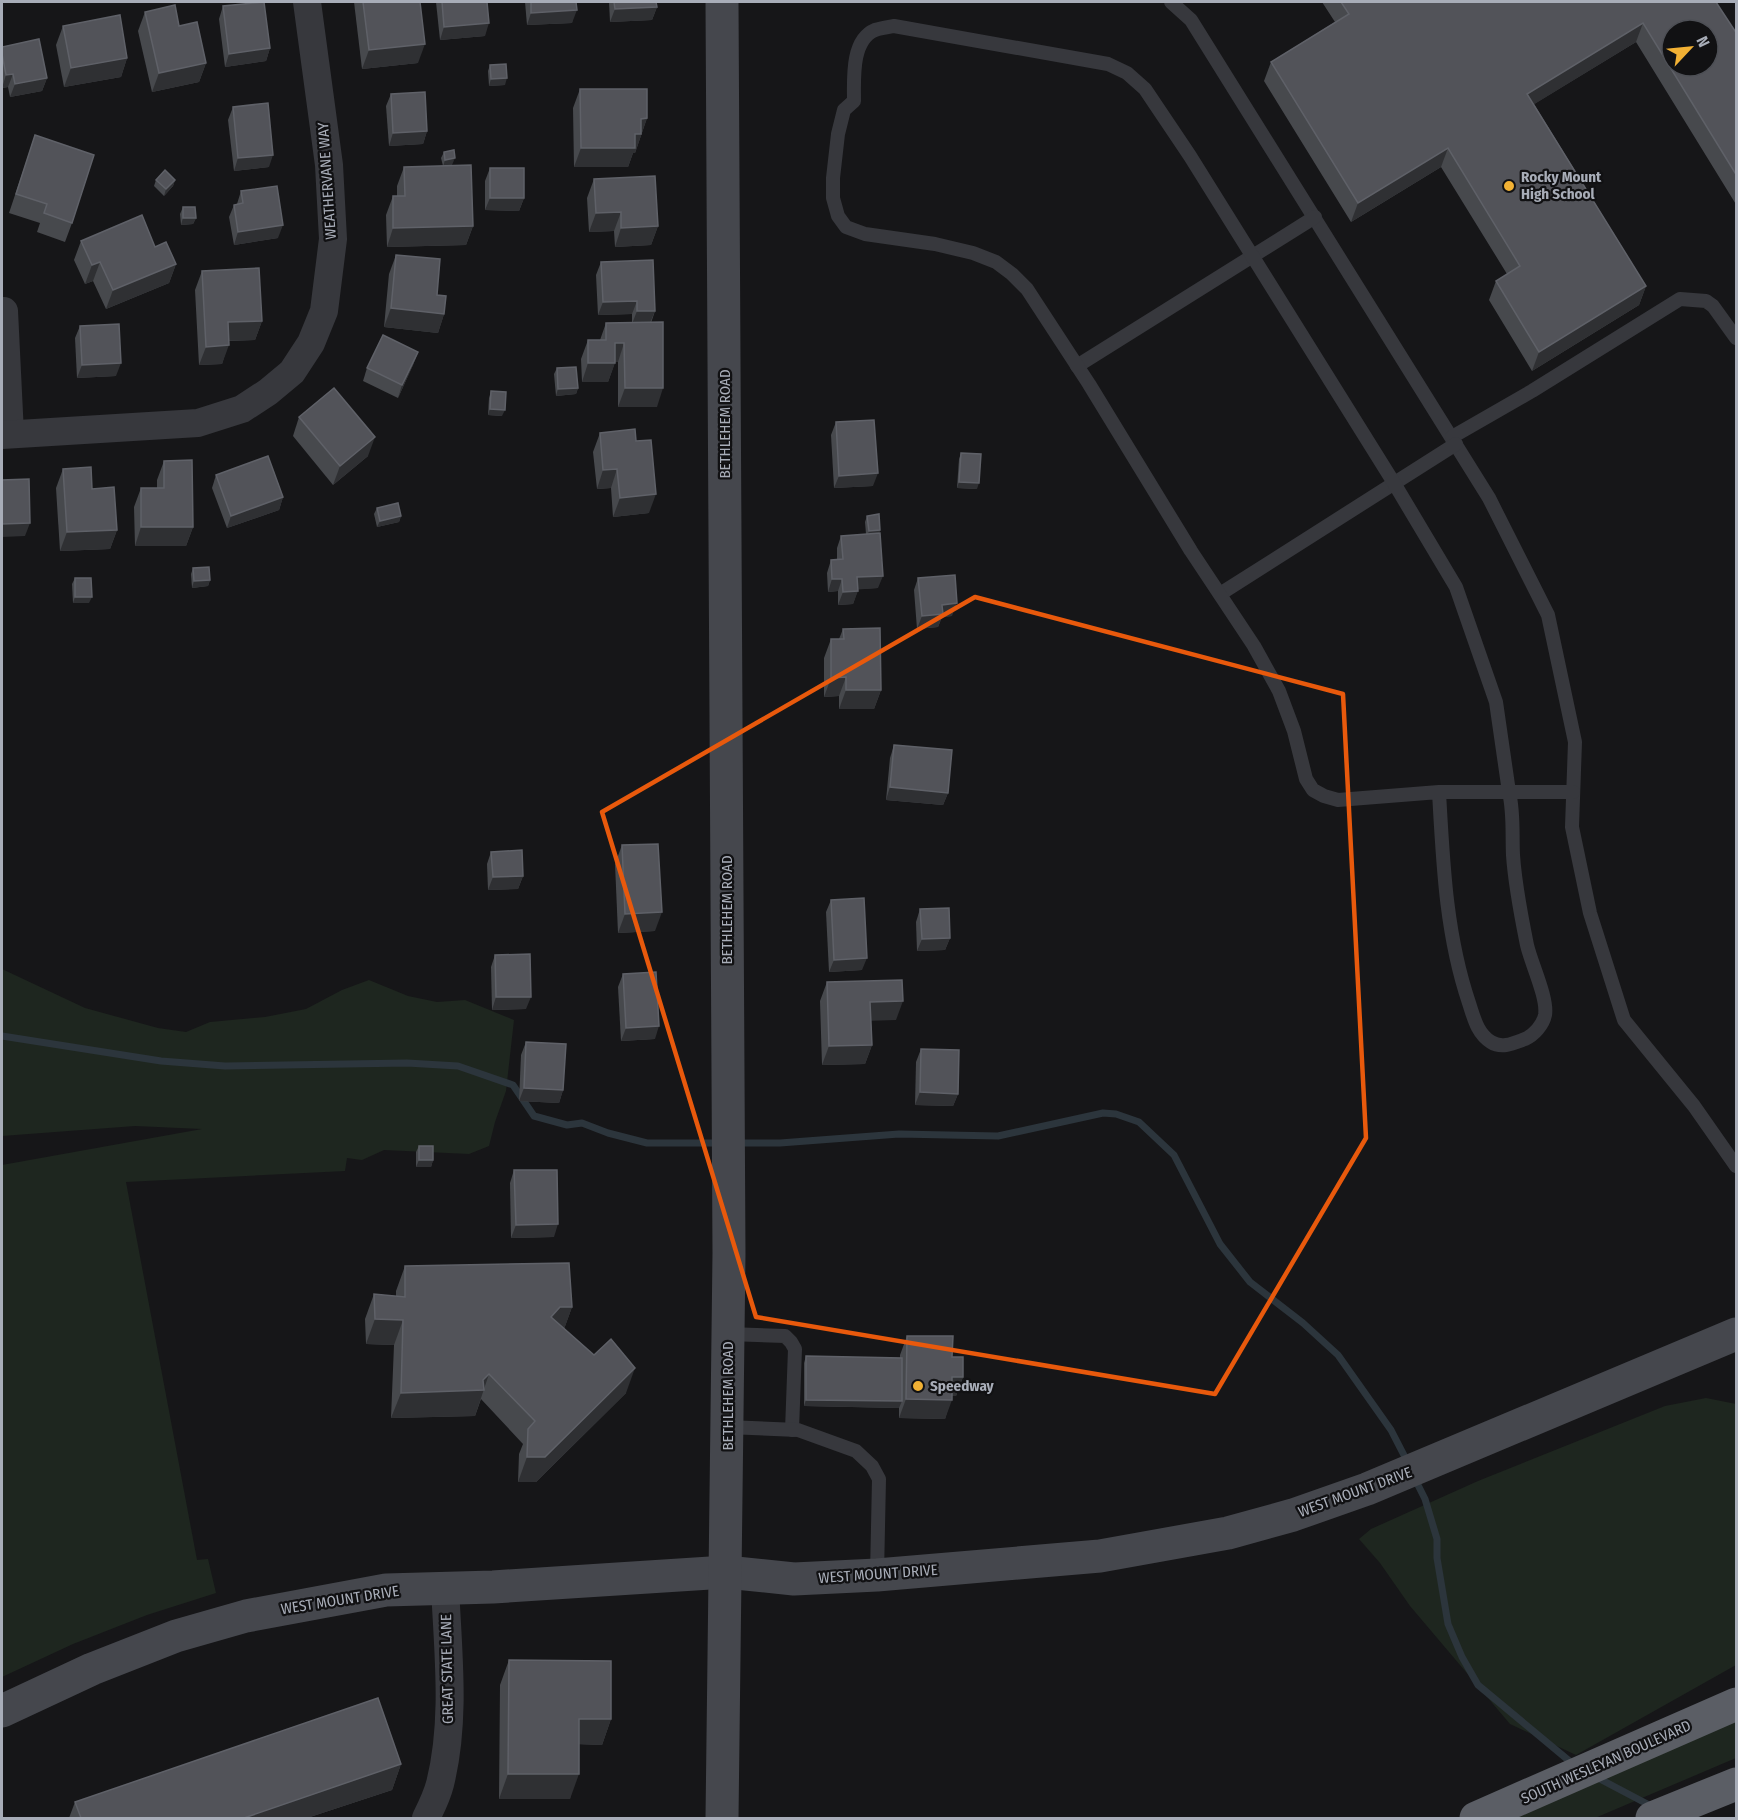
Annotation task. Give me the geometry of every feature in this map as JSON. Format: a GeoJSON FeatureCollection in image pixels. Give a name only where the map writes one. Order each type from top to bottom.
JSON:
{"type":"FeatureCollection","features":[{"type":"Feature","properties":{"kind":"highway","name":"SOUTH WESLEYAN BOULEVARD"},"geometry":{"type":"LineString","coordinates":[[1476,1818],[1737,1704]]}},
{"type":"Feature","properties":{"kind":"highway"},"geometry":{"type":"LineString","coordinates":[[1652,1818],[1737,1784]]}},
{"type":"Feature","properties":{"kind":"main road","name":"BETHLEHEM ROAD"},"geometry":{"type":"LineString","coordinates":[[722,2],[728,1334],[722,1818]]}},
{"type":"Feature","properties":{"kind":"main road","name":"WEST MOUNT DRIVE"},"geometry":{"type":"LineString","coordinates":[[2,1711],[102,1665],[176,1636],[240,1617],[386,1590],[493,1587],[726,1572],[794,1579],[877,1575],[1100,1557],[1228,1533],[1293,1515],[1367,1489],[1737,1335]]}},
{"type":"Feature","properties":{"kind":"street","name":"WEATHERVANE WAY"},"geometry":{"type":"LineString","coordinates":[[6,434],[198,423],[242,409],[268,392],[292,372],[311,343],[324,311],[333,239],[329,165],[307,2]]}},
{"type":"Feature","properties":{"kind":"street"},"geometry":{"type":"LineString","coordinates":[[4,310],[6,434]]}},
{"type":"Feature","properties":{"kind":"street","name":"GREAT STATE LANE"},"geometry":{"type":"LineString","coordinates":[[426,1818],[440,1786],[448,1736],[450,1704],[445,1587]]}},
{"type":"Feature","properties":{"kind":"lane"},"geometry":{"type":"LineString","coordinates":[[1171,2],[1191,20],[1454,441],[1489,498],[1548,615],[1575,742],[1572,827],[1590,913],[1624,1020],[1694,1106],[1737,1166]]}},
{"type":"Feature","properties":{"kind":"lane"},"geometry":{"type":"LineString","coordinates":[[1438,792],[1449,920],[1464,988],[1479,1030],[1491,1042],[1500,1046],[1529,1037],[1540,1028],[1545,1015],[1518,900],[1513,855],[1512,803],[1509,792],[1496,702],[1456,587],[1394,483],[1190,156],[1145,89],[1127,73],[1108,64],[1081,58],[894,26],[874,30],[862,41],[857,56],[854,101],[843,110],[838,134],[833,178],[833,198],[837,216],[846,227],[865,234],[935,244],[996,261],[1012,273],[1027,289],[1254,646],[1279,691],[1294,731],[1306,779],[1313,790],[1338,800],[1389,798],[1438,792],[1509,792],[1573,792]]}},
{"type":"Feature","properties":{"kind":"lane"},"geometry":{"type":"LineString","coordinates":[[1077,366],[1315,217]]}},
{"type":"Feature","properties":{"kind":"lane"},"geometry":{"type":"LineString","coordinates":[[1220,594],[1394,483],[1454,441],[1680,299],[1706,301],[1713,306],[1737,338]]}},
{"type":"Feature","properties":{"kind":"lane"},"geometry":{"type":"LineString","coordinates":[[728,1334],[785,1336],[791,1342],[795,1349],[792,1430]]}},
{"type":"Feature","properties":{"kind":"lane"},"geometry":{"type":"LineString","coordinates":[[728,1427],[798,1430],[856,1451],[872,1466],[879,1479],[877,1575]]}},
{"type":"Feature","properties":{"kind":"highlighted area"},"geometry":{"type":"Polygon","coordinates":[[[975,597],[1343,694],[1366,1138],[1215,1394],[756,1317],[602,812],[975,597]]]}},
{"type":"Feature","properties":{"kind":"shaded area"},"geometry":{"type":"Polygon","coordinates":[[[2,969],[85,1008],[158,1028],[186,1032],[210,1022],[265,1017],[306,1009],[342,990],[369,980],[408,996],[437,1002],[465,1000],[514,1020],[506,1091],[489,1146],[469,1154],[384,1150],[362,1160],[347,1158],[345,1171],[126,1182],[197,1560],[208,1559],[216,1593],[147,1615],[73,1644],[2,1677],[2,1165],[202,1129],[135,1126],[2,1136],[2,969]]]}},
{"type":"Feature","properties":{"kind":"shaded area"},"geometry":{"type":"Polygon","coordinates":[[[1706,1398],[1736,1404],[1736,1665],[1576,1755],[1510,1724],[1410,1606],[1380,1563],[1359,1539],[1371,1529],[1478,1481],[1665,1406],[1706,1398]]]}},
{"type":"Feature","properties":{"kind":"shaded area"},"geometry":{"type":"Polygon","coordinates":[[[1736,1720],[1736,1758],[1595,1818],[1512,1818],[1736,1720]]]}},
{"type":"Feature","properties":{"kind":"building"},"geometry":{"type":"Polygon","coordinates":[[[264,2],[270,48],[229,54],[223,6],[264,2]]]}},
{"type":"Feature","properties":{"kind":"building"},"geometry":{"type":"Polygon","coordinates":[[[363,2],[420,2],[425,44],[369,50],[363,2]]]}},
{"type":"Feature","properties":{"kind":"building"},"geometry":{"type":"Polygon","coordinates":[[[442,2],[487,2],[489,23],[444,27],[442,2]]]}},
{"type":"Feature","properties":{"kind":"building"},"geometry":{"type":"Polygon","coordinates":[[[531,2],[576,2],[577,10],[531,13],[531,2]]]}},
{"type":"Feature","properties":{"kind":"building"},"geometry":{"type":"Polygon","coordinates":[[[614,2],[656,2],[657,7],[615,9],[614,2]]]}},
{"type":"Feature","properties":{"kind":"building","name":"Rocky Mount High School"},"geometry":{"type":"Polygon","coordinates":[[[1341,2],[1716,2],[1737,34],[1737,176],[1677,78],[1720,78],[1720,18],[1660,18],[1660,51],[1643,23],[1527,94],[1646,286],[1539,352],[1496,281],[1520,266],[1448,148],[1358,203],[1271,62],[1349,14],[1341,2]]]}},
{"type":"Feature","properties":{"kind":"building"},"geometry":{"type":"Polygon","coordinates":[[[175,5],[179,26],[197,22],[206,63],[159,73],[145,12],[175,5]]]}},
{"type":"Feature","properties":{"kind":"building"},"geometry":{"type":"Polygon","coordinates":[[[120,15],[127,58],[71,68],[63,26],[120,15]]]}},
{"type":"Feature","properties":{"kind":"building"},"geometry":{"type":"Polygon","coordinates":[[[39,39],[47,78],[15,84],[13,74],[6,75],[2,47],[39,39]]]}},
{"type":"Feature","properties":{"kind":"building"},"geometry":{"type":"Polygon","coordinates":[[[506,64],[507,78],[491,79],[490,65],[506,64]]]}},
{"type":"Feature","properties":{"kind":"building"},"geometry":{"type":"Polygon","coordinates":[[[580,89],[647,89],[647,118],[641,119],[641,134],[635,134],[635,148],[581,148],[580,89]]]}},
{"type":"Feature","properties":{"kind":"building"},"geometry":{"type":"Polygon","coordinates":[[[425,92],[427,131],[393,133],[391,94],[425,92]]]}},
{"type":"Feature","properties":{"kind":"building"},"geometry":{"type":"Polygon","coordinates":[[[268,103],[273,155],[238,158],[233,107],[268,103]]]}},
{"type":"Feature","properties":{"kind":"building"},"geometry":{"type":"Polygon","coordinates":[[[35,135],[94,155],[72,223],[44,213],[47,204],[16,194],[35,135]]]}},
{"type":"Feature","properties":{"kind":"building"},"geometry":{"type":"Polygon","coordinates":[[[454,150],[455,158],[445,160],[444,152],[454,150]]]}},
{"type":"Feature","properties":{"kind":"building"},"geometry":{"type":"Polygon","coordinates":[[[471,165],[473,226],[393,228],[393,196],[405,196],[404,167],[471,165]]]}},
{"type":"Feature","properties":{"kind":"building"},"geometry":{"type":"Polygon","coordinates":[[[490,168],[524,168],[524,198],[490,198],[490,168]]]}},
{"type":"Feature","properties":{"kind":"building"},"geometry":{"type":"Polygon","coordinates":[[[165,170],[175,180],[166,189],[156,180],[165,170]]]}},
{"type":"Feature","properties":{"kind":"building"},"geometry":{"type":"Polygon","coordinates":[[[655,176],[658,226],[621,228],[621,212],[596,213],[594,179],[655,176]]]}},
{"type":"Feature","properties":{"kind":"building"},"geometry":{"type":"Polygon","coordinates":[[[277,186],[283,225],[238,232],[234,205],[243,203],[241,191],[277,186]]]}},
{"type":"Feature","properties":{"kind":"building"},"geometry":{"type":"Polygon","coordinates":[[[183,207],[195,207],[196,218],[183,218],[183,207]]]}},
{"type":"Feature","properties":{"kind":"building"},"geometry":{"type":"Polygon","coordinates":[[[142,215],[155,247],[166,242],[176,264],[113,290],[100,262],[92,265],[81,241],[142,215]]]}},
{"type":"Feature","properties":{"kind":"building"},"geometry":{"type":"Polygon","coordinates":[[[396,255],[440,259],[437,295],[446,296],[444,314],[391,308],[396,255]]]}},
{"type":"Feature","properties":{"kind":"building"},"geometry":{"type":"Polygon","coordinates":[[[653,260],[655,311],[637,311],[637,301],[603,302],[601,262],[653,260]]]}},
{"type":"Feature","properties":{"kind":"building"},"geometry":{"type":"Polygon","coordinates":[[[259,268],[262,321],[228,322],[229,345],[206,347],[202,271],[259,268]]]}},
{"type":"Feature","properties":{"kind":"building"},"geometry":{"type":"Polygon","coordinates":[[[663,322],[663,388],[625,388],[624,343],[615,343],[615,363],[588,363],[588,340],[606,340],[606,323],[663,322]]]}},
{"type":"Feature","properties":{"kind":"building"},"geometry":{"type":"Polygon","coordinates":[[[119,324],[121,363],[82,365],[80,326],[119,324]]]}},
{"type":"Feature","properties":{"kind":"building"},"geometry":{"type":"Polygon","coordinates":[[[383,335],[418,352],[402,385],[367,368],[383,335]]]}},
{"type":"Feature","properties":{"kind":"building"},"geometry":{"type":"Polygon","coordinates":[[[576,367],[578,388],[558,389],[557,368],[576,367]]]}},
{"type":"Feature","properties":{"kind":"building"},"geometry":{"type":"Polygon","coordinates":[[[334,388],[375,437],[340,466],[299,417],[334,388]]]}},
{"type":"Feature","properties":{"kind":"building"},"geometry":{"type":"Polygon","coordinates":[[[491,391],[506,392],[505,410],[490,409],[491,391]]]}},
{"type":"Feature","properties":{"kind":"building"},"geometry":{"type":"Polygon","coordinates":[[[874,420],[878,473],[839,476],[836,422],[874,420]]]}},
{"type":"Feature","properties":{"kind":"building"},"geometry":{"type":"Polygon","coordinates":[[[635,429],[636,441],[651,440],[656,494],[620,498],[617,469],[603,470],[600,433],[635,429]]]}},
{"type":"Feature","properties":{"kind":"building"},"geometry":{"type":"Polygon","coordinates":[[[961,453],[981,454],[979,483],[959,482],[961,453]]]}},
{"type":"Feature","properties":{"kind":"building"},"geometry":{"type":"Polygon","coordinates":[[[268,456],[283,497],[231,516],[216,475],[268,456]]]}},
{"type":"Feature","properties":{"kind":"building"},"geometry":{"type":"Polygon","coordinates":[[[192,460],[193,527],[141,527],[141,488],[164,488],[164,461],[192,460]]]}},
{"type":"Feature","properties":{"kind":"building"},"geometry":{"type":"Polygon","coordinates":[[[91,467],[92,489],[114,487],[117,530],[67,532],[63,469],[91,467]]]}},
{"type":"Feature","properties":{"kind":"building"},"geometry":{"type":"Polygon","coordinates":[[[29,479],[30,523],[2,524],[2,480],[29,479]]]}},
{"type":"Feature","properties":{"kind":"building"},"geometry":{"type":"Polygon","coordinates":[[[398,503],[401,516],[380,521],[377,508],[398,503]]]}},
{"type":"Feature","properties":{"kind":"building"},"geometry":{"type":"Polygon","coordinates":[[[879,514],[880,530],[869,531],[867,516],[879,514]]]}},
{"type":"Feature","properties":{"kind":"building"},"geometry":{"type":"Polygon","coordinates":[[[880,533],[883,576],[857,577],[858,591],[843,592],[842,579],[832,579],[831,560],[843,559],[841,536],[880,533]]]}},
{"type":"Feature","properties":{"kind":"building"},"geometry":{"type":"Polygon","coordinates":[[[209,567],[210,580],[194,581],[193,568],[209,567]]]}},
{"type":"Feature","properties":{"kind":"building"},"geometry":{"type":"Polygon","coordinates":[[[955,575],[957,603],[942,605],[943,614],[922,616],[918,578],[955,575]]]}},
{"type":"Feature","properties":{"kind":"building"},"geometry":{"type":"Polygon","coordinates":[[[75,578],[91,578],[92,597],[75,597],[75,578]]]}},
{"type":"Feature","properties":{"kind":"building"},"geometry":{"type":"Polygon","coordinates":[[[880,628],[881,690],[846,690],[846,677],[831,678],[831,639],[844,639],[843,629],[880,628]]]}},
{"type":"Feature","properties":{"kind":"building"},"geometry":{"type":"Polygon","coordinates":[[[894,745],[952,750],[948,793],[890,787],[894,745]]]}},
{"type":"Feature","properties":{"kind":"building"},"geometry":{"type":"Polygon","coordinates":[[[658,844],[662,912],[625,914],[622,845],[658,844]]]}},
{"type":"Feature","properties":{"kind":"building"},"geometry":{"type":"Polygon","coordinates":[[[522,850],[523,876],[493,877],[491,852],[522,850]]]}},
{"type":"Feature","properties":{"kind":"building"},"geometry":{"type":"Polygon","coordinates":[[[864,898],[867,958],[834,960],[831,900],[864,898]]]}},
{"type":"Feature","properties":{"kind":"building"},"geometry":{"type":"Polygon","coordinates":[[[949,908],[950,938],[922,939],[920,909],[949,908]]]}},
{"type":"Feature","properties":{"kind":"building"},"geometry":{"type":"Polygon","coordinates":[[[530,954],[531,997],[496,997],[495,955],[530,954]]]}},
{"type":"Feature","properties":{"kind":"building"},"geometry":{"type":"Polygon","coordinates":[[[656,972],[659,1026],[626,1028],[623,974],[656,972]]]}},
{"type":"Feature","properties":{"kind":"building"},"geometry":{"type":"Polygon","coordinates":[[[902,980],[903,1001],[870,1002],[872,1045],[829,1046],[827,982],[902,980]]]}},
{"type":"Feature","properties":{"kind":"building"},"geometry":{"type":"Polygon","coordinates":[[[526,1042],[566,1044],[563,1090],[524,1088],[526,1042]]]}},
{"type":"Feature","properties":{"kind":"building"},"geometry":{"type":"Polygon","coordinates":[[[921,1049],[959,1050],[958,1094],[920,1092],[921,1049]]]}},
{"type":"Feature","properties":{"kind":"building"},"geometry":{"type":"Polygon","coordinates":[[[419,1146],[433,1146],[433,1160],[419,1160],[419,1146]]]}},
{"type":"Feature","properties":{"kind":"building"},"geometry":{"type":"Polygon","coordinates":[[[514,1170],[557,1170],[558,1224],[516,1225],[514,1170]]]}},
{"type":"Feature","properties":{"kind":"building"},"geometry":{"type":"Polygon","coordinates":[[[569,1263],[572,1307],[560,1307],[551,1317],[594,1355],[611,1339],[635,1368],[545,1457],[527,1457],[528,1429],[535,1421],[489,1374],[483,1380],[484,1390],[401,1393],[403,1320],[375,1319],[374,1294],[405,1297],[405,1266],[569,1263]]]}},
{"type":"Feature","properties":{"kind":"building"},"geometry":{"type":"Polygon","coordinates":[[[907,1336],[953,1336],[952,1357],[963,1357],[963,1377],[952,1377],[952,1400],[906,1399],[907,1336]]]}},
{"type":"Feature","properties":{"kind":"building"},"geometry":{"type":"Polygon","coordinates":[[[806,1356],[902,1358],[902,1401],[806,1400],[806,1356]]]}},
{"type":"Feature","properties":{"kind":"building"},"geometry":{"type":"Polygon","coordinates":[[[509,1660],[611,1661],[611,1719],[579,1719],[579,1774],[508,1774],[509,1660]]]}},
{"type":"Feature","properties":{"kind":"building"},"geometry":{"type":"Polygon","coordinates":[[[378,1698],[401,1764],[244,1818],[81,1818],[75,1802],[378,1698]]]}},
{"type":"Feature","properties":{"kind":"waterway"},"geometry":{"type":"LineString","coordinates":[[2,1036],[161,1061],[225,1066],[407,1063],[458,1066],[513,1085],[534,1116],[567,1125],[582,1123],[608,1133],[647,1143],[719,1143]]}},
{"type":"Feature","properties":{"kind":"waterway"},"geometry":{"type":"LineString","coordinates":[[736,1143],[780,1143],[899,1134],[998,1136],[1103,1113],[1116,1114],[1139,1122],[1174,1155],[1220,1244],[1250,1282],[1303,1323],[1338,1355],[1391,1430],[1408,1463]]}},
{"type":"Feature","properties":{"kind":"waterway"},"geometry":{"type":"LineString","coordinates":[[1415,1479],[1425,1499],[1437,1539],[1437,1558],[1448,1624],[1462,1657],[1478,1685],[1573,1764]]}},
{"type":"Feature","properties":{"kind":"waterway"},"geometry":{"type":"LineString","coordinates":[[1596,1777],[1653,1807]]}},
{"type":"Feature","properties":{"kind":"place","name":"Rocky Mount High School"},"geometry":{"type":"Point","coordinates":[1509,186]}},
{"type":"Feature","properties":{"kind":"place","name":"Speedway"},"geometry":{"type":"Point","coordinates":[918,1386]}}]}
